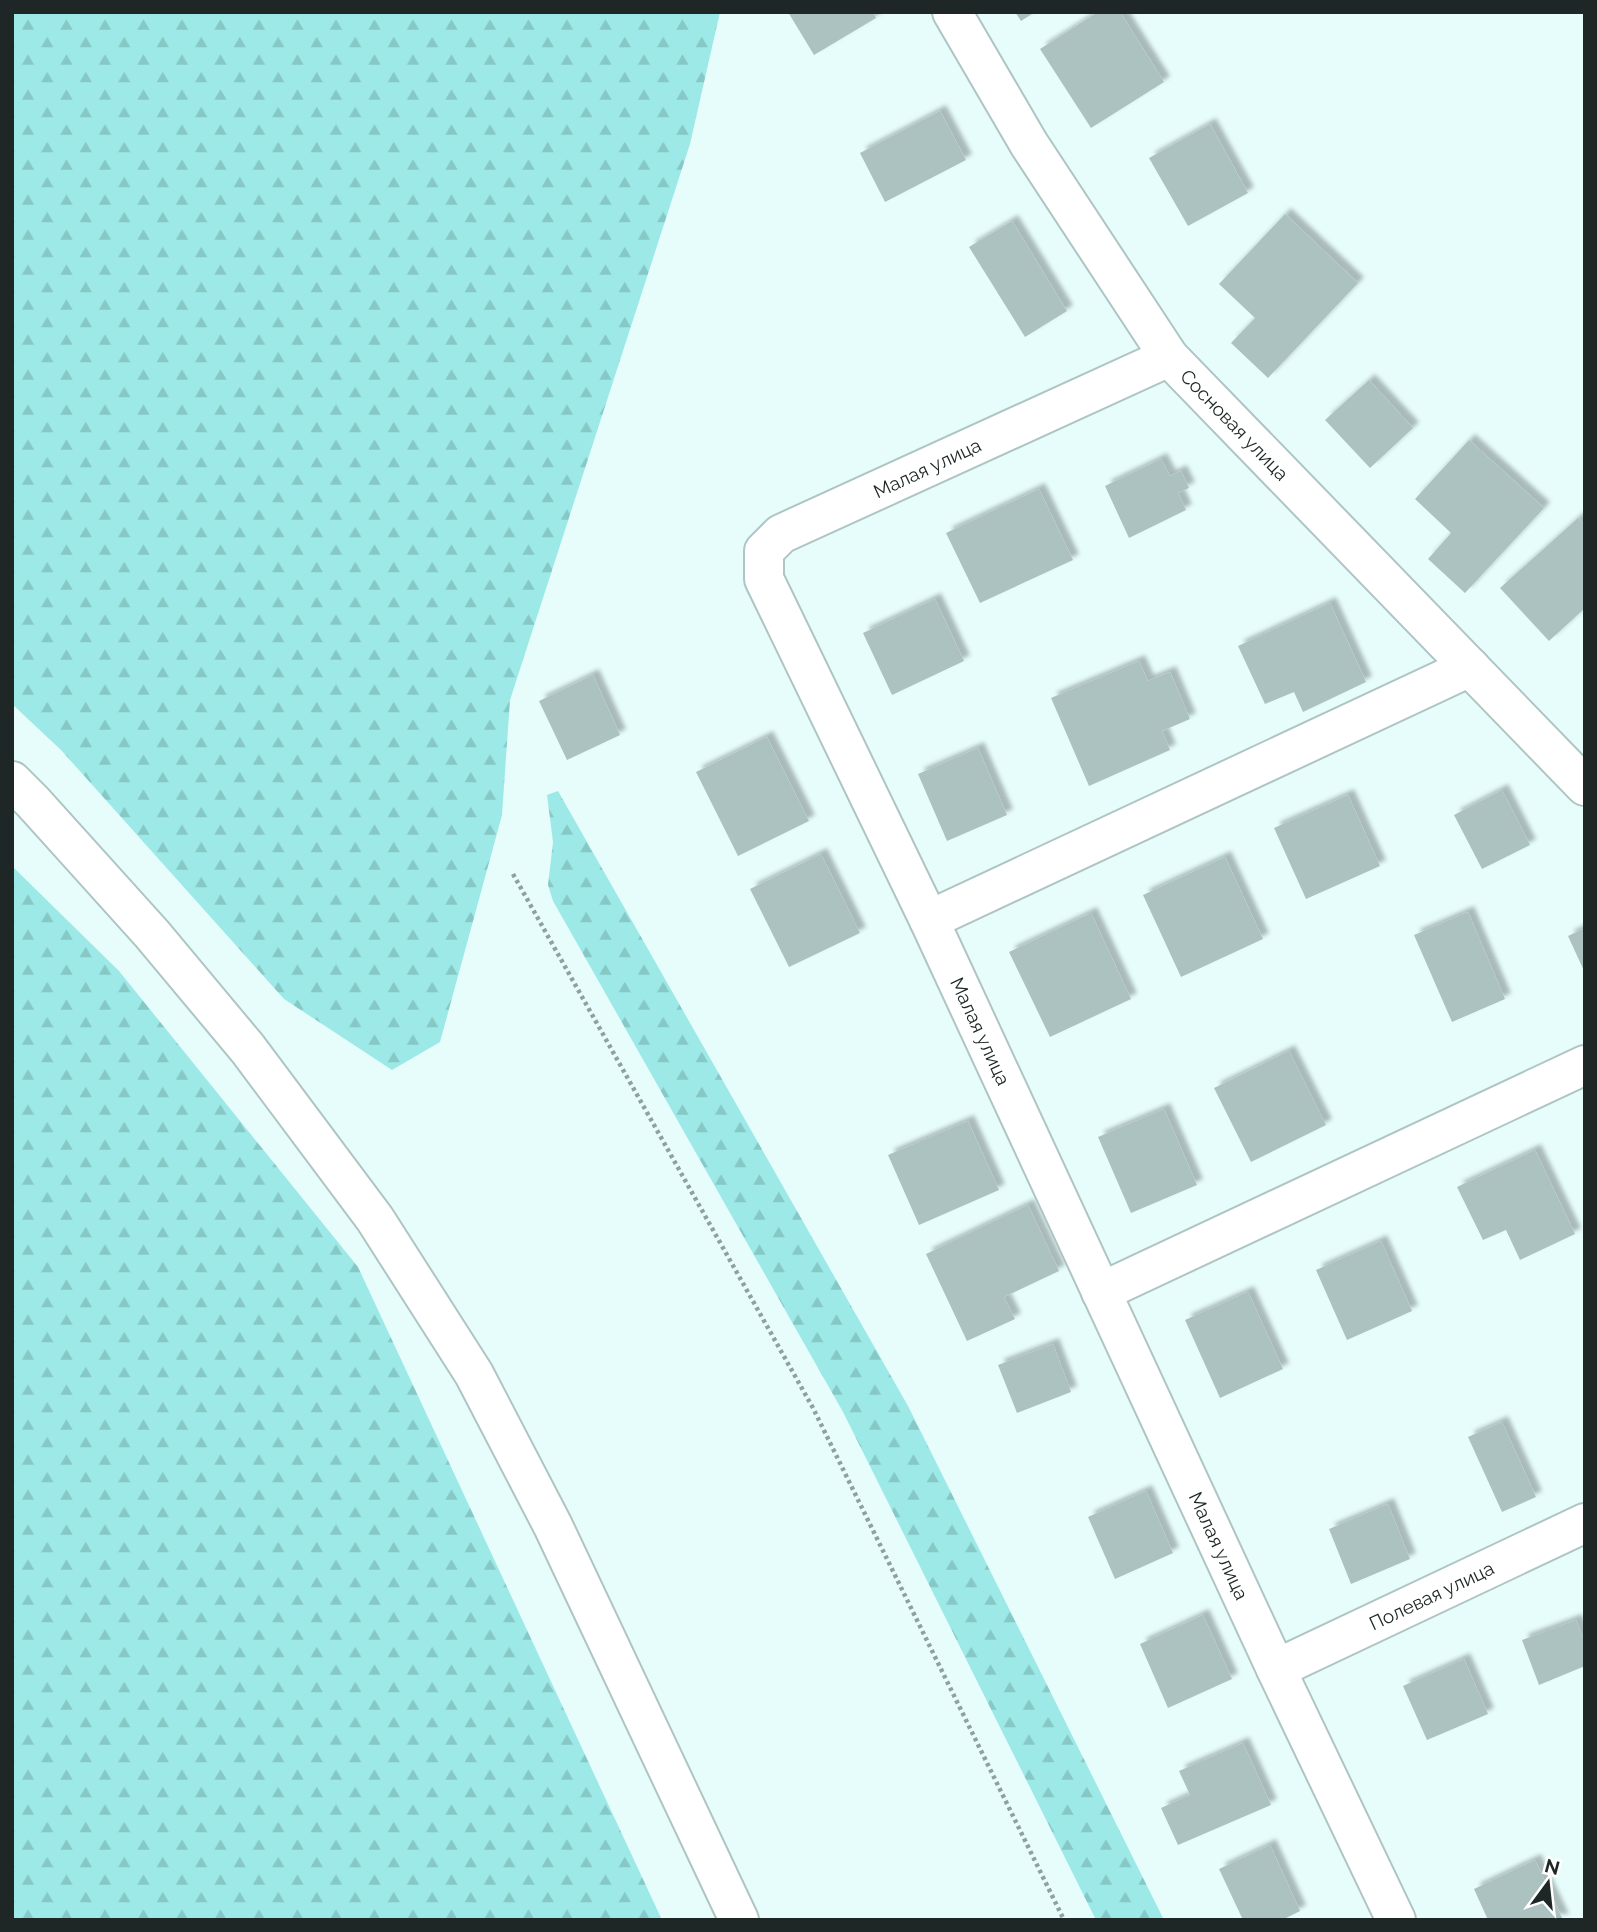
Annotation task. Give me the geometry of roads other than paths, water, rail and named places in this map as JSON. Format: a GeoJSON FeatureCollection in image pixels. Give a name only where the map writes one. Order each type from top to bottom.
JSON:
{"type":"FeatureCollection","features":[{"type":"Feature","properties":{"kind":"street","name":"Сосновая улица"},"geometry":{"type":"LineString","coordinates":[[952,12],[1029,144],[1169,357],[1585,786]]}},
{"type":"Feature","properties":{"kind":"street","name":"Малая улица"},"geometry":{"type":"LineString","coordinates":[[1169,357],[782,534],[764,551],[764,579],[929,920],[1276,1669],[1396,1920]]}},
{"type":"Feature","properties":{"kind":"street"},"geometry":{"type":"LineString","coordinates":[[929,920],[1470,667]]}},
{"type":"Feature","properties":{"kind":"street"},"geometry":{"type":"LineString","coordinates":[[12,781],[152,934],[248,1049],[375,1219],[460,1352],[553,1526],[739,1920]]}},
{"type":"Feature","properties":{"kind":"street"},"geometry":{"type":"LineString","coordinates":[[1101,1292],[1585,1065]]}},
{"type":"Feature","properties":{"kind":"street","name":"Полевая улица"},"geometry":{"type":"LineString","coordinates":[[1276,1669],[1585,1523]]}}]}
